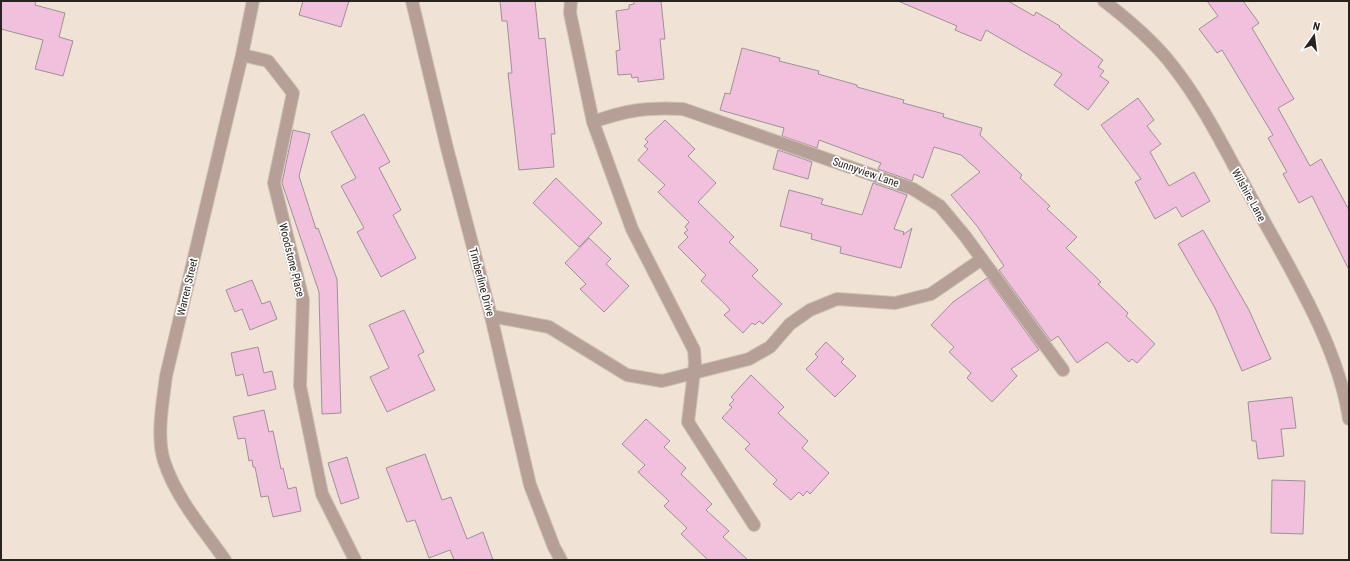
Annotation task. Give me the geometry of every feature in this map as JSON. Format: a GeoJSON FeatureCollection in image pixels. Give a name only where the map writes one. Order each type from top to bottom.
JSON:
{"type":"FeatureCollection","features":[{"type":"Feature","properties":{"kind":"street","name":"Warren Street"},"geometry":{"type":"LineString","coordinates":[[225,560],[182,500],[164,460],[160,421],[166,376],[242,55],[253,1]]}},
{"type":"Feature","properties":{"kind":"street","name":"Timberline Drive"},"geometry":{"type":"LineString","coordinates":[[412,1],[447,148],[491,316],[530,485],[554,547],[561,560]]}},
{"type":"Feature","properties":{"kind":"street"},"geometry":{"type":"LineString","coordinates":[[571,1],[570,13],[593,122],[632,228],[694,350],[694,372],[688,422],[754,525]]}},
{"type":"Feature","properties":{"kind":"street","name":"Wilshire Lane"},"geometry":{"type":"LineString","coordinates":[[1104,1],[1140,32],[1168,60],[1194,96],[1314,315],[1339,379],[1349,419]]}},
{"type":"Feature","properties":{"kind":"street","name":"Woodstone Place"},"geometry":{"type":"LineString","coordinates":[[242,55],[268,61],[293,93],[274,183],[303,300],[300,386],[322,494],[355,560]]}},
{"type":"Feature","properties":{"kind":"street","name":"Sunnyview Lane"},"geometry":{"type":"LineString","coordinates":[[593,122],[620,112],[653,107],[683,109],[913,189],[940,206],[982,259],[1063,370]]}},
{"type":"Feature","properties":{"kind":"street"},"geometry":{"type":"LineString","coordinates":[[491,316],[549,327],[627,375],[662,381],[749,359],[770,347],[790,324],[810,310],[837,299],[895,304],[931,294],[982,259]]}},
{"type":"Feature","properties":{"kind":"building"},"geometry":{"type":"Polygon","coordinates":[[[1,1],[36,1],[35,5],[65,13],[59,37],[73,41],[63,76],[35,69],[43,40],[1,29],[1,1]]]}},
{"type":"Feature","properties":{"kind":"building"},"geometry":{"type":"Polygon","coordinates":[[[303,1],[349,1],[341,27],[299,15],[303,1]]]}},
{"type":"Feature","properties":{"kind":"building"},"geometry":{"type":"Polygon","coordinates":[[[500,1],[535,1],[539,39],[545,38],[555,134],[551,134],[554,167],[519,170],[508,73],[512,73],[507,21],[502,21],[500,1]]]}},
{"type":"Feature","properties":{"kind":"building"},"geometry":{"type":"Polygon","coordinates":[[[634,1],[661,1],[665,39],[660,39],[664,79],[638,82],[638,77],[632,78],[631,74],[618,75],[616,51],[620,50],[616,11],[629,9],[629,5],[634,4],[634,1]]]}},
{"type":"Feature","properties":{"kind":"building"},"geometry":{"type":"Polygon","coordinates":[[[898,1],[1008,1],[1034,16],[1036,12],[1060,26],[1059,27],[1103,60],[1098,67],[1104,71],[1100,76],[1109,82],[1088,110],[1054,85],[1062,74],[986,30],[981,41],[955,30],[957,26],[898,1]]]}},
{"type":"Feature","properties":{"kind":"building"},"geometry":{"type":"Polygon","coordinates":[[[1207,1],[1243,1],[1259,23],[1252,28],[1294,99],[1278,108],[1310,166],[1321,159],[1349,210],[1349,270],[1312,196],[1299,203],[1283,174],[1287,172],[1268,138],[1273,135],[1222,50],[1217,53],[1199,29],[1218,16],[1207,1]]]}},
{"type":"Feature","properties":{"kind":"building"},"geometry":{"type":"Polygon","coordinates":[[[742,48],[780,58],[779,61],[819,71],[818,74],[904,100],[903,103],[944,114],[943,117],[982,128],[980,135],[1022,175],[1020,178],[1050,206],[1047,209],[1077,237],[1066,248],[1101,282],[1098,284],[1128,313],[1126,316],[1155,344],[1137,363],[1132,359],[1129,362],[1107,342],[1077,363],[1058,336],[1051,341],[999,270],[1004,266],[977,226],[951,195],[980,172],[961,155],[934,147],[923,178],[914,174],[912,181],[878,169],[881,163],[819,140],[817,148],[782,136],[784,128],[720,110],[725,93],[730,94],[742,48]]]}},
{"type":"Feature","properties":{"kind":"building"},"geometry":{"type":"Polygon","coordinates":[[[1138,98],[1154,120],[1147,126],[1161,144],[1150,152],[1169,186],[1194,172],[1210,201],[1182,217],[1176,207],[1155,219],[1135,182],[1141,179],[1101,125],[1138,98]]]}},
{"type":"Feature","properties":{"kind":"building"},"geometry":{"type":"Polygon","coordinates":[[[364,114],[390,162],[379,168],[401,210],[393,215],[416,258],[381,277],[357,232],[364,228],[341,186],[356,178],[331,132],[364,114]]]}},
{"type":"Feature","properties":{"kind":"building"},"geometry":{"type":"Polygon","coordinates":[[[665,120],[695,149],[688,156],[716,183],[698,202],[734,237],[729,242],[758,270],[752,276],[782,304],[763,324],[759,321],[755,325],[752,323],[743,333],[724,315],[730,310],[727,306],[701,281],[706,275],[678,247],[688,237],[684,233],[688,230],[685,227],[689,222],[658,192],[665,185],[638,160],[648,149],[644,146],[648,142],[645,139],[665,120]]]}},
{"type":"Feature","properties":{"kind":"building"},"geometry":{"type":"Polygon","coordinates":[[[293,130],[310,134],[299,176],[316,229],[318,228],[337,279],[341,413],[322,414],[319,292],[282,183],[293,130]]]}},
{"type":"Feature","properties":{"kind":"building"},"geometry":{"type":"Polygon","coordinates":[[[778,150],[812,162],[808,179],[773,169],[778,150]]]}},
{"type":"Feature","properties":{"kind":"building"},"geometry":{"type":"Polygon","coordinates":[[[556,178],[602,223],[579,247],[533,203],[556,178]]]}},
{"type":"Feature","properties":{"kind":"building"},"geometry":{"type":"Polygon","coordinates":[[[873,183],[907,195],[894,229],[904,232],[903,235],[912,228],[901,268],[840,253],[841,247],[811,239],[812,234],[780,226],[789,190],[823,199],[821,204],[862,215],[873,183]]]}},
{"type":"Feature","properties":{"kind":"building"},"geometry":{"type":"Polygon","coordinates":[[[1203,230],[1249,310],[1271,359],[1242,371],[1215,308],[1178,244],[1203,230]]]}},
{"type":"Feature","properties":{"kind":"building"},"geometry":{"type":"Polygon","coordinates":[[[589,238],[611,259],[606,264],[629,286],[604,312],[580,289],[586,284],[565,263],[589,238]]]}},
{"type":"Feature","properties":{"kind":"building"},"geometry":{"type":"Polygon","coordinates":[[[987,278],[1039,350],[1011,369],[1017,376],[992,402],[967,378],[971,373],[949,352],[954,347],[931,325],[953,302],[987,278]]]}},
{"type":"Feature","properties":{"kind":"building"},"geometry":{"type":"Polygon","coordinates":[[[252,280],[262,304],[270,301],[277,319],[250,330],[242,309],[235,312],[226,290],[252,280]]]}},
{"type":"Feature","properties":{"kind":"building"},"geometry":{"type":"Polygon","coordinates":[[[404,310],[424,352],[418,355],[435,390],[387,412],[370,377],[389,368],[369,325],[404,310]]]}},
{"type":"Feature","properties":{"kind":"building"},"geometry":{"type":"Polygon","coordinates":[[[826,342],[844,359],[841,362],[856,376],[835,397],[806,369],[818,357],[815,354],[826,342]]]}},
{"type":"Feature","properties":{"kind":"building"},"geometry":{"type":"Polygon","coordinates":[[[258,347],[264,373],[272,371],[276,389],[248,396],[243,374],[236,376],[231,353],[258,347]]]}},
{"type":"Feature","properties":{"kind":"building"},"geometry":{"type":"Polygon","coordinates":[[[751,375],[784,407],[778,413],[808,441],[802,448],[829,473],[810,494],[807,491],[803,496],[799,492],[791,500],[773,484],[777,480],[745,449],[750,444],[722,418],[732,407],[729,405],[734,400],[731,397],[751,375]]]}},
{"type":"Feature","properties":{"kind":"building"},"geometry":{"type":"Polygon","coordinates":[[[1292,397],[1296,428],[1281,429],[1284,456],[1258,459],[1256,441],[1252,441],[1248,402],[1292,397]]]}},
{"type":"Feature","properties":{"kind":"building"},"geometry":{"type":"Polygon","coordinates":[[[264,410],[269,432],[273,431],[281,469],[283,468],[288,489],[296,487],[301,511],[273,517],[268,496],[261,497],[255,467],[253,467],[252,460],[249,461],[245,438],[238,439],[233,417],[264,410]]]}},
{"type":"Feature","properties":{"kind":"building"},"geometry":{"type":"Polygon","coordinates":[[[646,419],[670,441],[664,447],[686,468],[681,474],[712,504],[706,510],[729,531],[723,537],[748,560],[708,560],[681,534],[687,528],[664,506],[669,501],[638,472],[645,465],[622,444],[646,419]]]}},
{"type":"Feature","properties":{"kind":"building"},"geometry":{"type":"Polygon","coordinates":[[[425,454],[442,500],[451,497],[467,539],[483,532],[493,560],[454,560],[450,550],[429,558],[415,520],[407,522],[386,468],[425,454]]]}},
{"type":"Feature","properties":{"kind":"building"},"geometry":{"type":"Polygon","coordinates":[[[347,457],[359,498],[341,504],[328,463],[347,457]]]}},
{"type":"Feature","properties":{"kind":"building"},"geometry":{"type":"Polygon","coordinates":[[[1272,480],[1305,481],[1303,534],[1271,533],[1272,480]]]}}]}
